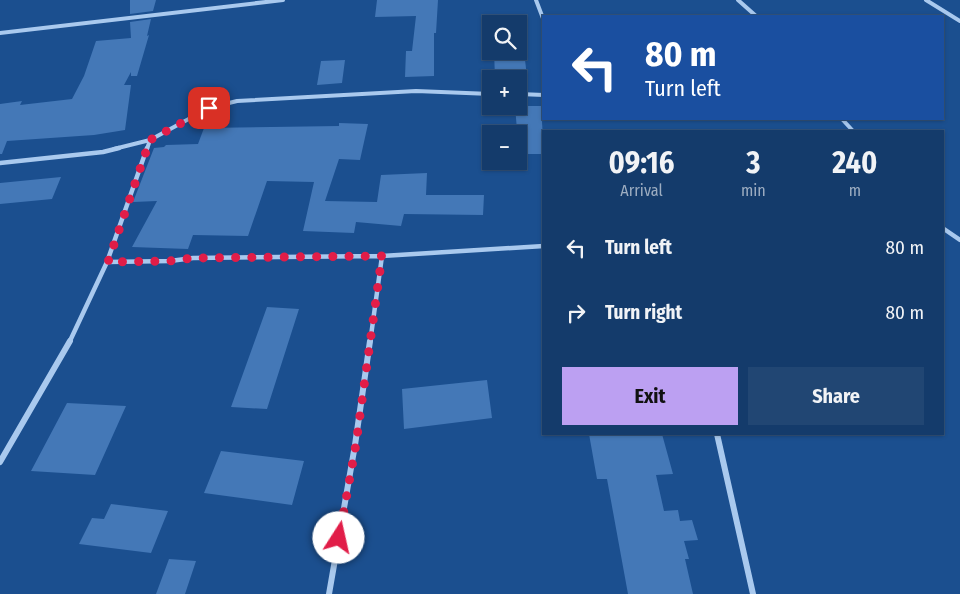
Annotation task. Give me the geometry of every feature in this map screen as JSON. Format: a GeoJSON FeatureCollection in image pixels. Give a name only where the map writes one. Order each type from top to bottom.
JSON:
{"type":"FeatureCollection","features":[{"type":"Feature","properties":{"kind":"street"},"geometry":{"type":"LineString","coordinates":[[0,33],[283,0]]}},
{"type":"Feature","properties":{"kind":"street"},"geometry":{"type":"LineString","coordinates":[[536,0],[542,16]]}},
{"type":"Feature","properties":{"kind":"street"},"geometry":{"type":"LineString","coordinates":[[738,0],[755,15]]}},
{"type":"Feature","properties":{"kind":"street"},"geometry":{"type":"LineString","coordinates":[[926,0],[960,21]]}},
{"type":"Feature","properties":{"kind":"street"},"geometry":{"type":"LineString","coordinates":[[0,163],[103,152],[150,140],[209,108],[237,100],[416,91],[482,94]]}},
{"type":"Feature","properties":{"kind":"street"},"geometry":{"type":"LineString","coordinates":[[527,94],[542,95]]}},
{"type":"Feature","properties":{"kind":"street"},"geometry":{"type":"LineString","coordinates":[[843,120],[852,130]]}},
{"type":"Feature","properties":{"kind":"street"},"geometry":{"type":"LineString","coordinates":[[0,462],[66,350],[108,262],[150,140]]}},
{"type":"Feature","properties":{"kind":"street"},"geometry":{"type":"LineString","coordinates":[[944,229],[960,240]]}},
{"type":"Feature","properties":{"kind":"street"},"geometry":{"type":"LineString","coordinates":[[108,262],[170,261],[193,258],[382,256],[542,246]]}},
{"type":"Feature","properties":{"kind":"street"},"geometry":{"type":"LineString","coordinates":[[329,594],[356,444],[382,256]]}},
{"type":"Feature","properties":{"kind":"street"},"geometry":{"type":"LineString","coordinates":[[717,435],[753,594]]}},
{"type":"Feature","properties":{"kind":"building"},"geometry":{"type":"Polygon","coordinates":[[[130,0],[156,0],[153,11],[130,14],[130,0]]]}},
{"type":"Feature","properties":{"kind":"building"},"geometry":{"type":"Polygon","coordinates":[[[377,0],[438,0],[436,33],[434,33],[434,76],[405,77],[406,51],[412,51],[416,16],[375,17],[377,0]]]}},
{"type":"Feature","properties":{"kind":"building"},"geometry":{"type":"Polygon","coordinates":[[[151,19],[147,36],[149,35],[137,76],[131,76],[131,72],[124,85],[131,85],[125,130],[94,135],[7,141],[2,154],[0,154],[0,104],[22,101],[20,105],[72,99],[84,76],[96,41],[131,38],[130,22],[151,19]]]}},
{"type":"Feature","properties":{"kind":"building"},"geometry":{"type":"Polygon","coordinates":[[[345,60],[342,83],[317,85],[321,61],[345,60]]]}},
{"type":"Feature","properties":{"kind":"building"},"geometry":{"type":"Polygon","coordinates":[[[494,60],[525,60],[526,70],[495,70],[494,60]]]}},
{"type":"Feature","properties":{"kind":"building"},"geometry":{"type":"Polygon","coordinates":[[[527,106],[541,106],[542,154],[527,154],[527,125],[517,125],[516,115],[527,115],[527,106]]]}},
{"type":"Feature","properties":{"kind":"building"},"geometry":{"type":"Polygon","coordinates":[[[339,123],[368,124],[360,160],[339,159],[325,201],[377,202],[381,175],[427,173],[426,195],[484,195],[483,215],[404,214],[401,226],[356,222],[354,233],[303,231],[314,182],[267,181],[248,236],[193,235],[188,249],[132,247],[157,201],[133,202],[154,148],[166,145],[198,144],[204,128],[339,126],[339,123]]]}},
{"type":"Feature","properties":{"kind":"building"},"geometry":{"type":"Polygon","coordinates":[[[61,177],[52,199],[0,204],[0,183],[61,177]]]}},
{"type":"Feature","properties":{"kind":"building"},"geometry":{"type":"Polygon","coordinates":[[[267,307],[299,309],[267,409],[231,407],[267,307]]]}},
{"type":"Feature","properties":{"kind":"building"},"geometry":{"type":"Polygon","coordinates":[[[487,380],[492,418],[404,429],[402,389],[487,380]]]}},
{"type":"Feature","properties":{"kind":"building"},"geometry":{"type":"Polygon","coordinates":[[[67,403],[126,406],[95,475],[31,471],[67,403]]]}},
{"type":"Feature","properties":{"kind":"building"},"geometry":{"type":"Polygon","coordinates":[[[589,435],[662,435],[673,474],[656,475],[664,511],[678,510],[680,521],[692,520],[698,540],[684,541],[689,559],[685,559],[693,594],[628,594],[607,479],[597,479],[589,435]]]}},
{"type":"Feature","properties":{"kind":"building"},"geometry":{"type":"Polygon","coordinates":[[[221,451],[304,461],[292,505],[204,493],[221,451]]]}},
{"type":"Feature","properties":{"kind":"building"},"geometry":{"type":"Polygon","coordinates":[[[111,504],[168,511],[151,553],[79,544],[92,518],[104,519],[111,504]]]}},
{"type":"Feature","properties":{"kind":"building"},"geometry":{"type":"Polygon","coordinates":[[[169,559],[196,561],[185,594],[156,594],[169,559]]]}},
{"type":"Feature","properties":{"kind":"route"},"geometry":{"type":"LineString","coordinates":[[209,108],[172,126],[150,140],[108,262],[170,261],[193,258],[382,256],[356,444],[339,538]]}}]}
